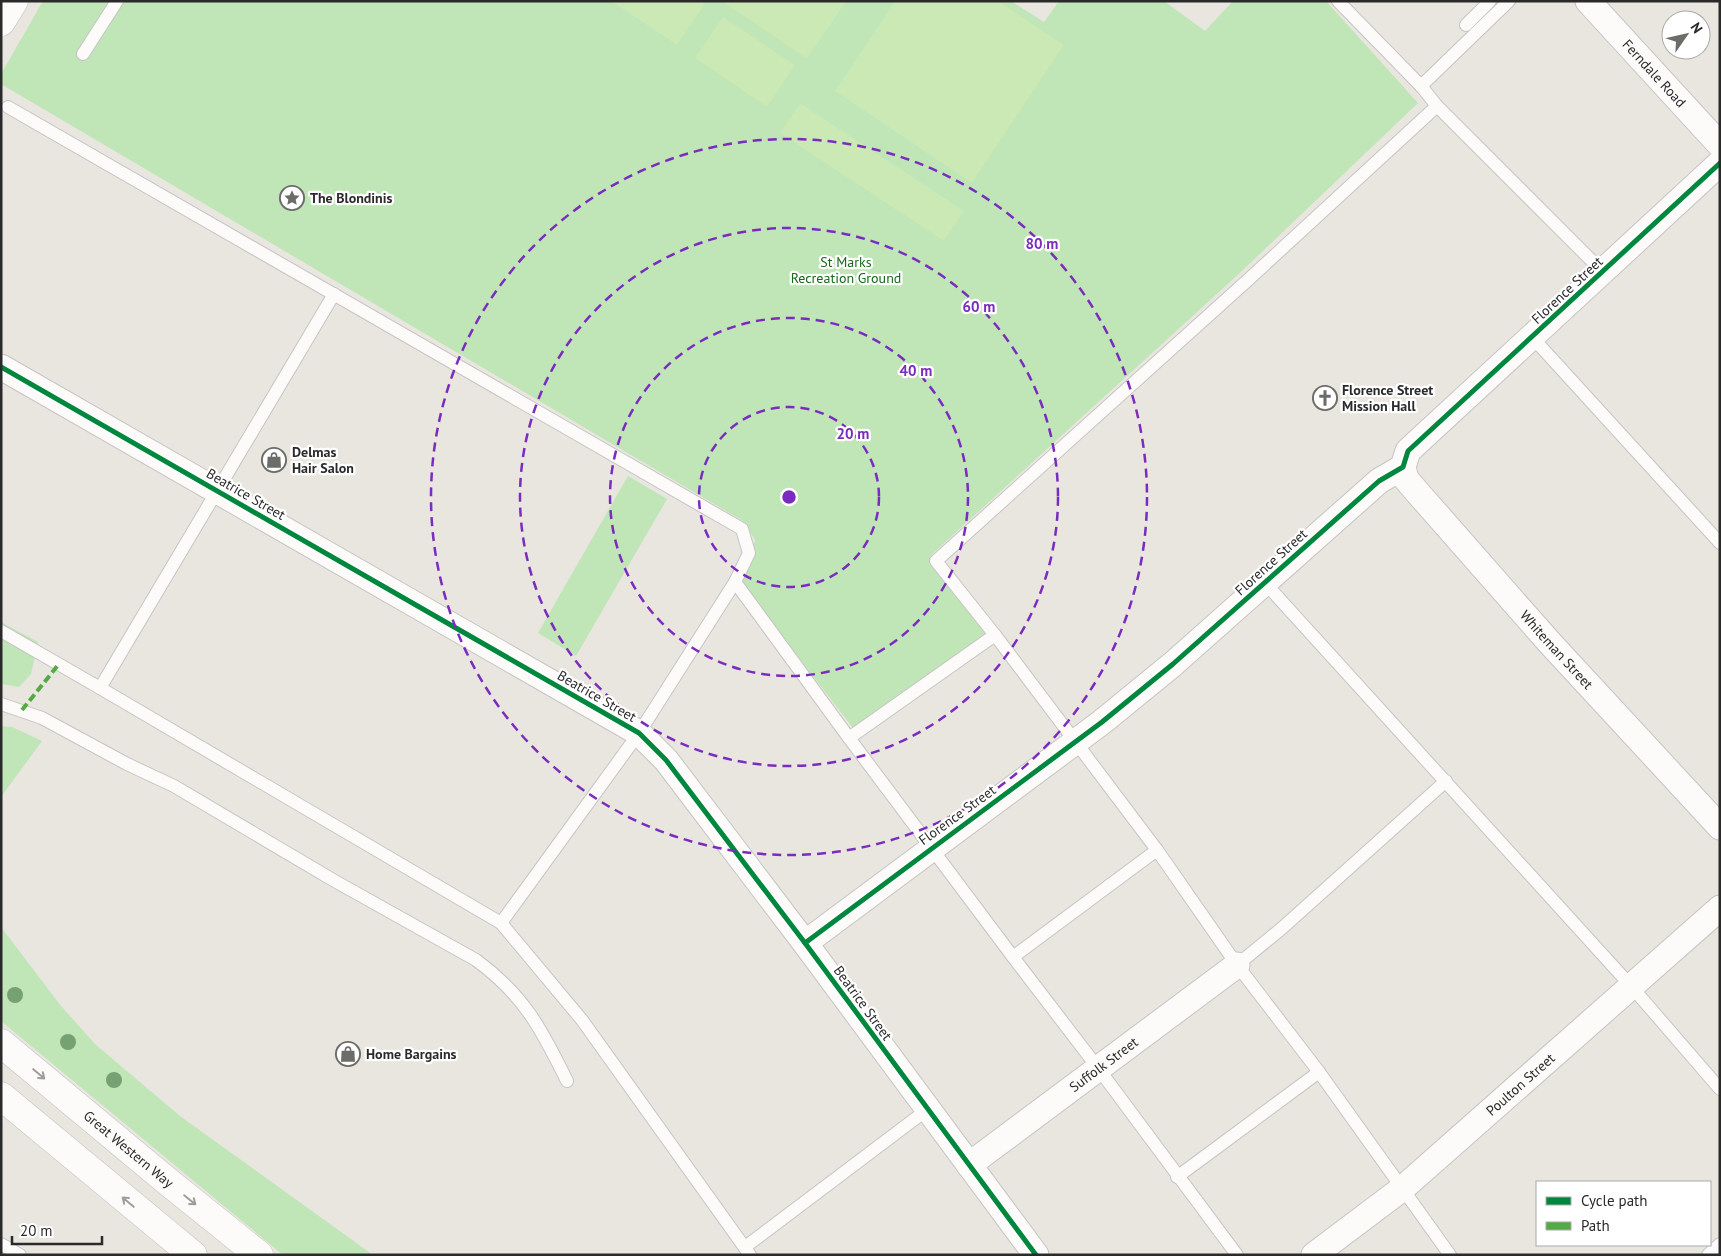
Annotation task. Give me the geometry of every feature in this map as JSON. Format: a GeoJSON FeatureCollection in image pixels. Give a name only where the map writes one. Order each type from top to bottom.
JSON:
{"type":"FeatureCollection","features":[{"type":"Feature","properties":{"kind":"main road"},"geometry":{"type":"LineString","coordinates":[[1,22],[14,1]]}},
{"type":"Feature","properties":{"kind":"main road","name":"Great Western Way"},"geometry":{"type":"LineString","coordinates":[[1,1043],[259,1255]]}},
{"type":"Feature","properties":{"kind":"main road"},"geometry":{"type":"LineString","coordinates":[[1,1096],[193,1255]]}},
{"type":"Feature","properties":{"kind":"street","name":"Ferndale Road"},"geometry":{"type":"LineString","coordinates":[[1588,1],[1720,145]]}},
{"type":"Feature","properties":{"kind":"street","name":"Florence Street"},"geometry":{"type":"LineString","coordinates":[[805,943],[1076,742],[1173,664],[1379,481],[1403,466],[1408,451],[1720,163]]}},
{"type":"Feature","properties":{"kind":"street","name":"Beatrice Street"},"geometry":{"type":"LineString","coordinates":[[1,368],[639,733],[666,760],[805,943],[1036,1255]]}},
{"type":"Feature","properties":{"kind":"street","name":"Whiteman Street"},"geometry":{"type":"LineString","coordinates":[[1403,466],[1406,479],[1516,605],[1720,827]]}},
{"type":"Feature","properties":{"kind":"street","name":"Poulton Street"},"geometry":{"type":"LineString","coordinates":[[1314,1255],[1403,1188],[1720,908]]}},
{"type":"Feature","properties":{"kind":"street","name":"Suffolk Street"},"geometry":{"type":"LineString","coordinates":[[969,1165],[1237,965]]}},
{"type":"Feature","properties":{"kind":"lane"},"geometry":{"type":"LineString","coordinates":[[83,54],[117,1]]}},
{"type":"Feature","properties":{"kind":"lane"},"geometry":{"type":"LineString","coordinates":[[1338,1],[1421,86],[1437,106],[1603,272]]}},
{"type":"Feature","properties":{"kind":"lane"},"geometry":{"type":"LineString","coordinates":[[1466,25],[1490,1]]}},
{"type":"Feature","properties":{"kind":"lane"},"geometry":{"type":"LineString","coordinates":[[1421,86],[1509,1]]}},
{"type":"Feature","properties":{"kind":"lane"},"geometry":{"type":"LineString","coordinates":[[1437,106],[936,561],[995,635],[1157,850],[1237,965],[1319,1072],[1450,1255]]}},
{"type":"Feature","properties":{"kind":"lane"},"geometry":{"type":"LineString","coordinates":[[8,107],[742,529],[749,553],[735,582],[639,733],[501,923]]}},
{"type":"Feature","properties":{"kind":"lane"},"geometry":{"type":"LineString","coordinates":[[100,688],[334,294]]}},
{"type":"Feature","properties":{"kind":"lane"},"geometry":{"type":"LineString","coordinates":[[1532,337],[1720,543]]}},
{"type":"Feature","properties":{"kind":"lane"},"geometry":{"type":"LineString","coordinates":[[735,582],[931,848],[1237,1255]]}},
{"type":"Feature","properties":{"kind":"lane"},"geometry":{"type":"LineString","coordinates":[[1265,582],[1631,986],[1720,1089]]}},
{"type":"Feature","properties":{"kind":"lane"},"geometry":{"type":"LineString","coordinates":[[1,631],[501,923],[582,1020],[748,1251],[928,1109]]}},
{"type":"Feature","properties":{"kind":"lane"},"geometry":{"type":"LineString","coordinates":[[849,738],[995,635]]}},
{"type":"Feature","properties":{"kind":"lane"},"geometry":{"type":"LineString","coordinates":[[1,704],[42,718],[127,764],[174,786],[333,880],[476,960],[496,975],[524,1005],[546,1036],[568,1081]]}},
{"type":"Feature","properties":{"kind":"lane"},"geometry":{"type":"LineString","coordinates":[[1237,965],[1281,929],[1446,781]]}},
{"type":"Feature","properties":{"kind":"lane"},"geometry":{"type":"LineString","coordinates":[[1013,957],[1157,850]]}},
{"type":"Feature","properties":{"kind":"lane"},"geometry":{"type":"LineString","coordinates":[[1177,1177],[1319,1072]]}},
{"type":"Feature","properties":{"kind":"lane"},"geometry":{"type":"LineString","coordinates":[[1,1244],[20,1255]]}},
{"type":"Feature","properties":{"kind":"lane"},"geometry":{"type":"LineString","coordinates":[[1708,1255],[1720,1244]]}},
{"type":"Feature","properties":{"kind":"green space","name":"St Marks Recreation Ground"},"geometry":{"type":"Polygon","coordinates":[[[43,1],[1011,1],[1044,22],[1059,1],[1164,1],[1205,31],[1233,1],[1326,1],[1418,103],[1243,270],[931,555],[988,634],[853,728],[742,584],[755,540],[743,521],[1,84],[1,74],[43,1]]]}},
{"type":"Feature","properties":{"kind":"green space"},"geometry":{"type":"Polygon","coordinates":[[[611,1],[701,1],[705,4],[677,45],[611,1]]]}},
{"type":"Feature","properties":{"kind":"green space"},"geometry":{"type":"Polygon","coordinates":[[[722,1],[846,1],[807,59],[722,1]]]}},
{"type":"Feature","properties":{"kind":"green space"},"geometry":{"type":"Polygon","coordinates":[[[895,1],[998,1],[1064,45],[972,183],[835,91],[895,1]]]}},
{"type":"Feature","properties":{"kind":"green space"},"geometry":{"type":"Polygon","coordinates":[[[723,17],[795,65],[767,107],[695,58],[723,17]]]}},
{"type":"Feature","properties":{"kind":"green space"},"geometry":{"type":"Polygon","coordinates":[[[800,103],[964,211],[944,241],[780,133],[800,103]]]}},
{"type":"Feature","properties":{"kind":"green space"},"geometry":{"type":"Polygon","coordinates":[[[628,476],[667,499],[576,656],[538,633],[628,476]]]}},
{"type":"Feature","properties":{"kind":"green space"},"geometry":{"type":"Polygon","coordinates":[[[1,622],[38,642],[31,674],[19,687],[1,684],[1,622]]]}},
{"type":"Feature","properties":{"kind":"green space"},"geometry":{"type":"Polygon","coordinates":[[[1,726],[12,727],[42,741],[1,797],[1,726]]]}},
{"type":"Feature","properties":{"kind":"green space"},"geometry":{"type":"Polygon","coordinates":[[[1,927],[61,1006],[96,1045],[180,1116],[373,1255],[283,1255],[1,1021],[1,927]]]}},
{"type":"Feature","properties":{"kind":"marked path"},"geometry":{"type":"LineString","coordinates":[[22,710],[59,664]]}},
{"type":"Feature","properties":{"kind":"cycle path"},"geometry":{"type":"LineString","coordinates":[[805,943],[1102,722],[1173,664],[1379,481],[1403,467],[1408,451],[1720,163]]}},
{"type":"Feature","properties":{"kind":"cycle path"},"geometry":{"type":"LineString","coordinates":[[1,367],[639,733],[666,760],[805,943],[1036,1255]]}},
{"type":"Feature","properties":{"kind":"place","name":"The Blondinis"},"geometry":{"type":"Point","coordinates":[292,198]}},
{"type":"Feature","properties":{"kind":"place","name":"Florence Street Mission Hall"},"geometry":{"type":"Point","coordinates":[1325,398]}},
{"type":"Feature","properties":{"kind":"place","name":"Delmas Hair Salon"},"geometry":{"type":"Point","coordinates":[274,460]}},
{"type":"Feature","properties":{"kind":"place","name":"Home Bargains"},"geometry":{"type":"Point","coordinates":[348,1054]}}]}
